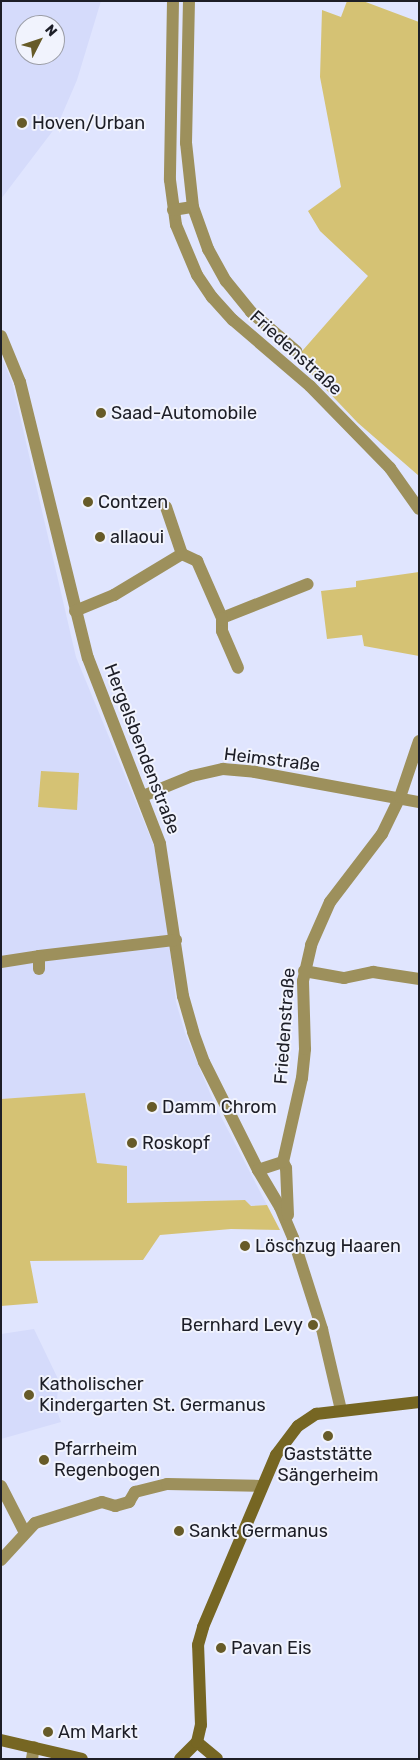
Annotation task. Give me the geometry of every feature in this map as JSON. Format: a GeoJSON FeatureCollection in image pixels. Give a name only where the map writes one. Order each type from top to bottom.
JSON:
{"type":"FeatureCollection","features":[{"type":"Feature","properties":{"kind":"main road"},"geometry":{"type":"LineString","coordinates":[[180,1759],[197,1742],[201,1725],[198,1646],[260,1486],[276,1455],[298,1426],[316,1414],[419,1402]]}},
{"type":"Feature","properties":{"kind":"main road"},"geometry":{"type":"LineString","coordinates":[[1,1740],[33,1753],[82,1759]]}},
{"type":"Feature","properties":{"kind":"main road"},"geometry":{"type":"LineString","coordinates":[[197,1742],[217,1759]]}},
{"type":"Feature","properties":{"kind":"street","name":"Friedenstraße"},"geometry":{"type":"LineString","coordinates":[[173,1],[169,143],[173,210],[181,241],[212,297],[233,320],[310,386],[390,468],[419,509]]}},
{"type":"Feature","properties":{"kind":"street","name":"Friedenstraße"},"geometry":{"type":"LineString","coordinates":[[189,1],[186,143],[193,207],[208,249],[226,281],[251,312],[296,351]]}},
{"type":"Feature","properties":{"kind":"street"},"geometry":{"type":"LineString","coordinates":[[173,210],[193,207]]}},
{"type":"Feature","properties":{"kind":"street","name":"Hergelsbendenstraße"},"geometry":{"type":"LineString","coordinates":[[1,336],[20,382],[88,658],[160,844],[183,996],[193,1032],[258,1170]]}},
{"type":"Feature","properties":{"kind":"street"},"geometry":{"type":"LineString","coordinates":[[166,507],[182,554],[197,561],[222,618],[222,631],[238,668]]}},
{"type":"Feature","properties":{"kind":"street"},"geometry":{"type":"LineString","coordinates":[[75,611],[114,595],[182,554]]}},
{"type":"Feature","properties":{"kind":"street"},"geometry":{"type":"LineString","coordinates":[[222,618],[308,584]]}},
{"type":"Feature","properties":{"kind":"street","name":"Friedenstraße"},"geometry":{"type":"LineString","coordinates":[[289,1227],[286,1168],[283,1162],[302,1078],[304,971],[323,914],[382,834],[400,797],[419,741]]}},
{"type":"Feature","properties":{"kind":"street","name":"Heimstraße"},"geometry":{"type":"LineString","coordinates":[[142,796],[192,776],[223,770],[255,772],[419,802]]}},
{"type":"Feature","properties":{"kind":"street"},"geometry":{"type":"LineString","coordinates":[[1,962],[39,963],[176,940]]}},
{"type":"Feature","properties":{"kind":"street"},"geometry":{"type":"LineString","coordinates":[[304,971],[344,978],[373,972],[419,979]]}},
{"type":"Feature","properties":{"kind":"street"},"geometry":{"type":"LineString","coordinates":[[258,1170],[283,1162]]}},
{"type":"Feature","properties":{"kind":"street","name":"Friedenstraße"},"geometry":{"type":"LineString","coordinates":[[258,1170],[276,1198],[289,1227],[322,1329],[341,1410]]}},
{"type":"Feature","properties":{"kind":"street"},"geometry":{"type":"LineString","coordinates":[[1,1560],[24,1531],[50,1516],[102,1502],[116,1506],[129,1502],[136,1492],[167,1484],[260,1486]]}},
{"type":"Feature","properties":{"kind":"street"},"geometry":{"type":"LineString","coordinates":[[1,1486],[24,1531]]}},
{"type":"Feature","properties":{"kind":"shaded area"},"geometry":{"type":"Polygon","coordinates":[[[1,1],[101,1],[77,80],[58,124],[1,199],[1,1]]]}},
{"type":"Feature","properties":{"kind":"shaded area"},"geometry":{"type":"Polygon","coordinates":[[[347,1],[363,1],[419,22],[419,476],[358,423],[296,358],[368,276],[320,231],[308,211],[341,187],[320,77],[322,10],[341,17],[347,1]]]}},
{"type":"Feature","properties":{"kind":"shaded area"},"geometry":{"type":"Polygon","coordinates":[[[1,356],[12,382],[76,657],[154,846],[164,897],[176,1002],[185,1033],[215,1105],[267,1205],[250,1206],[245,1200],[127,1203],[97,1164],[85,1094],[1,1099],[1,356]]]}},
{"type":"Feature","properties":{"kind":"shaded area"},"geometry":{"type":"Polygon","coordinates":[[[419,572],[419,656],[364,646],[362,635],[327,639],[321,591],[356,587],[356,581],[419,572]]]}},
{"type":"Feature","properties":{"kind":"shaded area"},"geometry":{"type":"Polygon","coordinates":[[[41,771],[79,773],[77,810],[38,807],[41,771]]]}},
{"type":"Feature","properties":{"kind":"shaded area"},"geometry":{"type":"Polygon","coordinates":[[[85,1093],[97,1163],[127,1166],[127,1203],[245,1200],[251,1206],[267,1205],[280,1230],[231,1229],[160,1235],[143,1260],[30,1261],[38,1303],[1,1306],[1,1099],[85,1093]]]}},
{"type":"Feature","properties":{"kind":"shaded area","name":"Katholischer Kindergarten St. Germanus"},"geometry":{"type":"Polygon","coordinates":[[[34,1329],[59,1381],[56,1408],[61,1422],[1,1439],[1,1334],[34,1329]]]}},
{"type":"Feature","properties":{"kind":"place","name":"Hoven/Urban"},"geometry":{"type":"Point","coordinates":[22,123]}},
{"type":"Feature","properties":{"kind":"place","name":"Saad-Automobile"},"geometry":{"type":"Point","coordinates":[101,413]}},
{"type":"Feature","properties":{"kind":"place","name":"Contzen"},"geometry":{"type":"Point","coordinates":[88,502]}},
{"type":"Feature","properties":{"kind":"place","name":"allaoui"},"geometry":{"type":"Point","coordinates":[100,537]}},
{"type":"Feature","properties":{"kind":"place","name":"Damm Chrom"},"geometry":{"type":"Point","coordinates":[152,1107]}},
{"type":"Feature","properties":{"kind":"place","name":"Roskopf"},"geometry":{"type":"Point","coordinates":[132,1143]}},
{"type":"Feature","properties":{"kind":"place","name":"Löschzug Haaren"},"geometry":{"type":"Point","coordinates":[245,1246]}},
{"type":"Feature","properties":{"kind":"place","name":"Bernhard Levy"},"geometry":{"type":"Point","coordinates":[313,1325]}},
{"type":"Feature","properties":{"kind":"place","name":"Katholischer Kindergarten St. Germanus"},"geometry":{"type":"Point","coordinates":[29,1395]}},
{"type":"Feature","properties":{"kind":"place","name":"Gaststätte Sängerheim"},"geometry":{"type":"Point","coordinates":[328,1436]}},
{"type":"Feature","properties":{"kind":"place","name":"Pfarrheim Regenbogen"},"geometry":{"type":"Point","coordinates":[44,1460]}},
{"type":"Feature","properties":{"kind":"place","name":"Sankt Germanus"},"geometry":{"type":"Point","coordinates":[179,1531]}},
{"type":"Feature","properties":{"kind":"place","name":"Pavan Eis"},"geometry":{"type":"Point","coordinates":[221,1648]}},
{"type":"Feature","properties":{"kind":"place","name":"Am Markt"},"geometry":{"type":"Point","coordinates":[48,1732]}}]}
